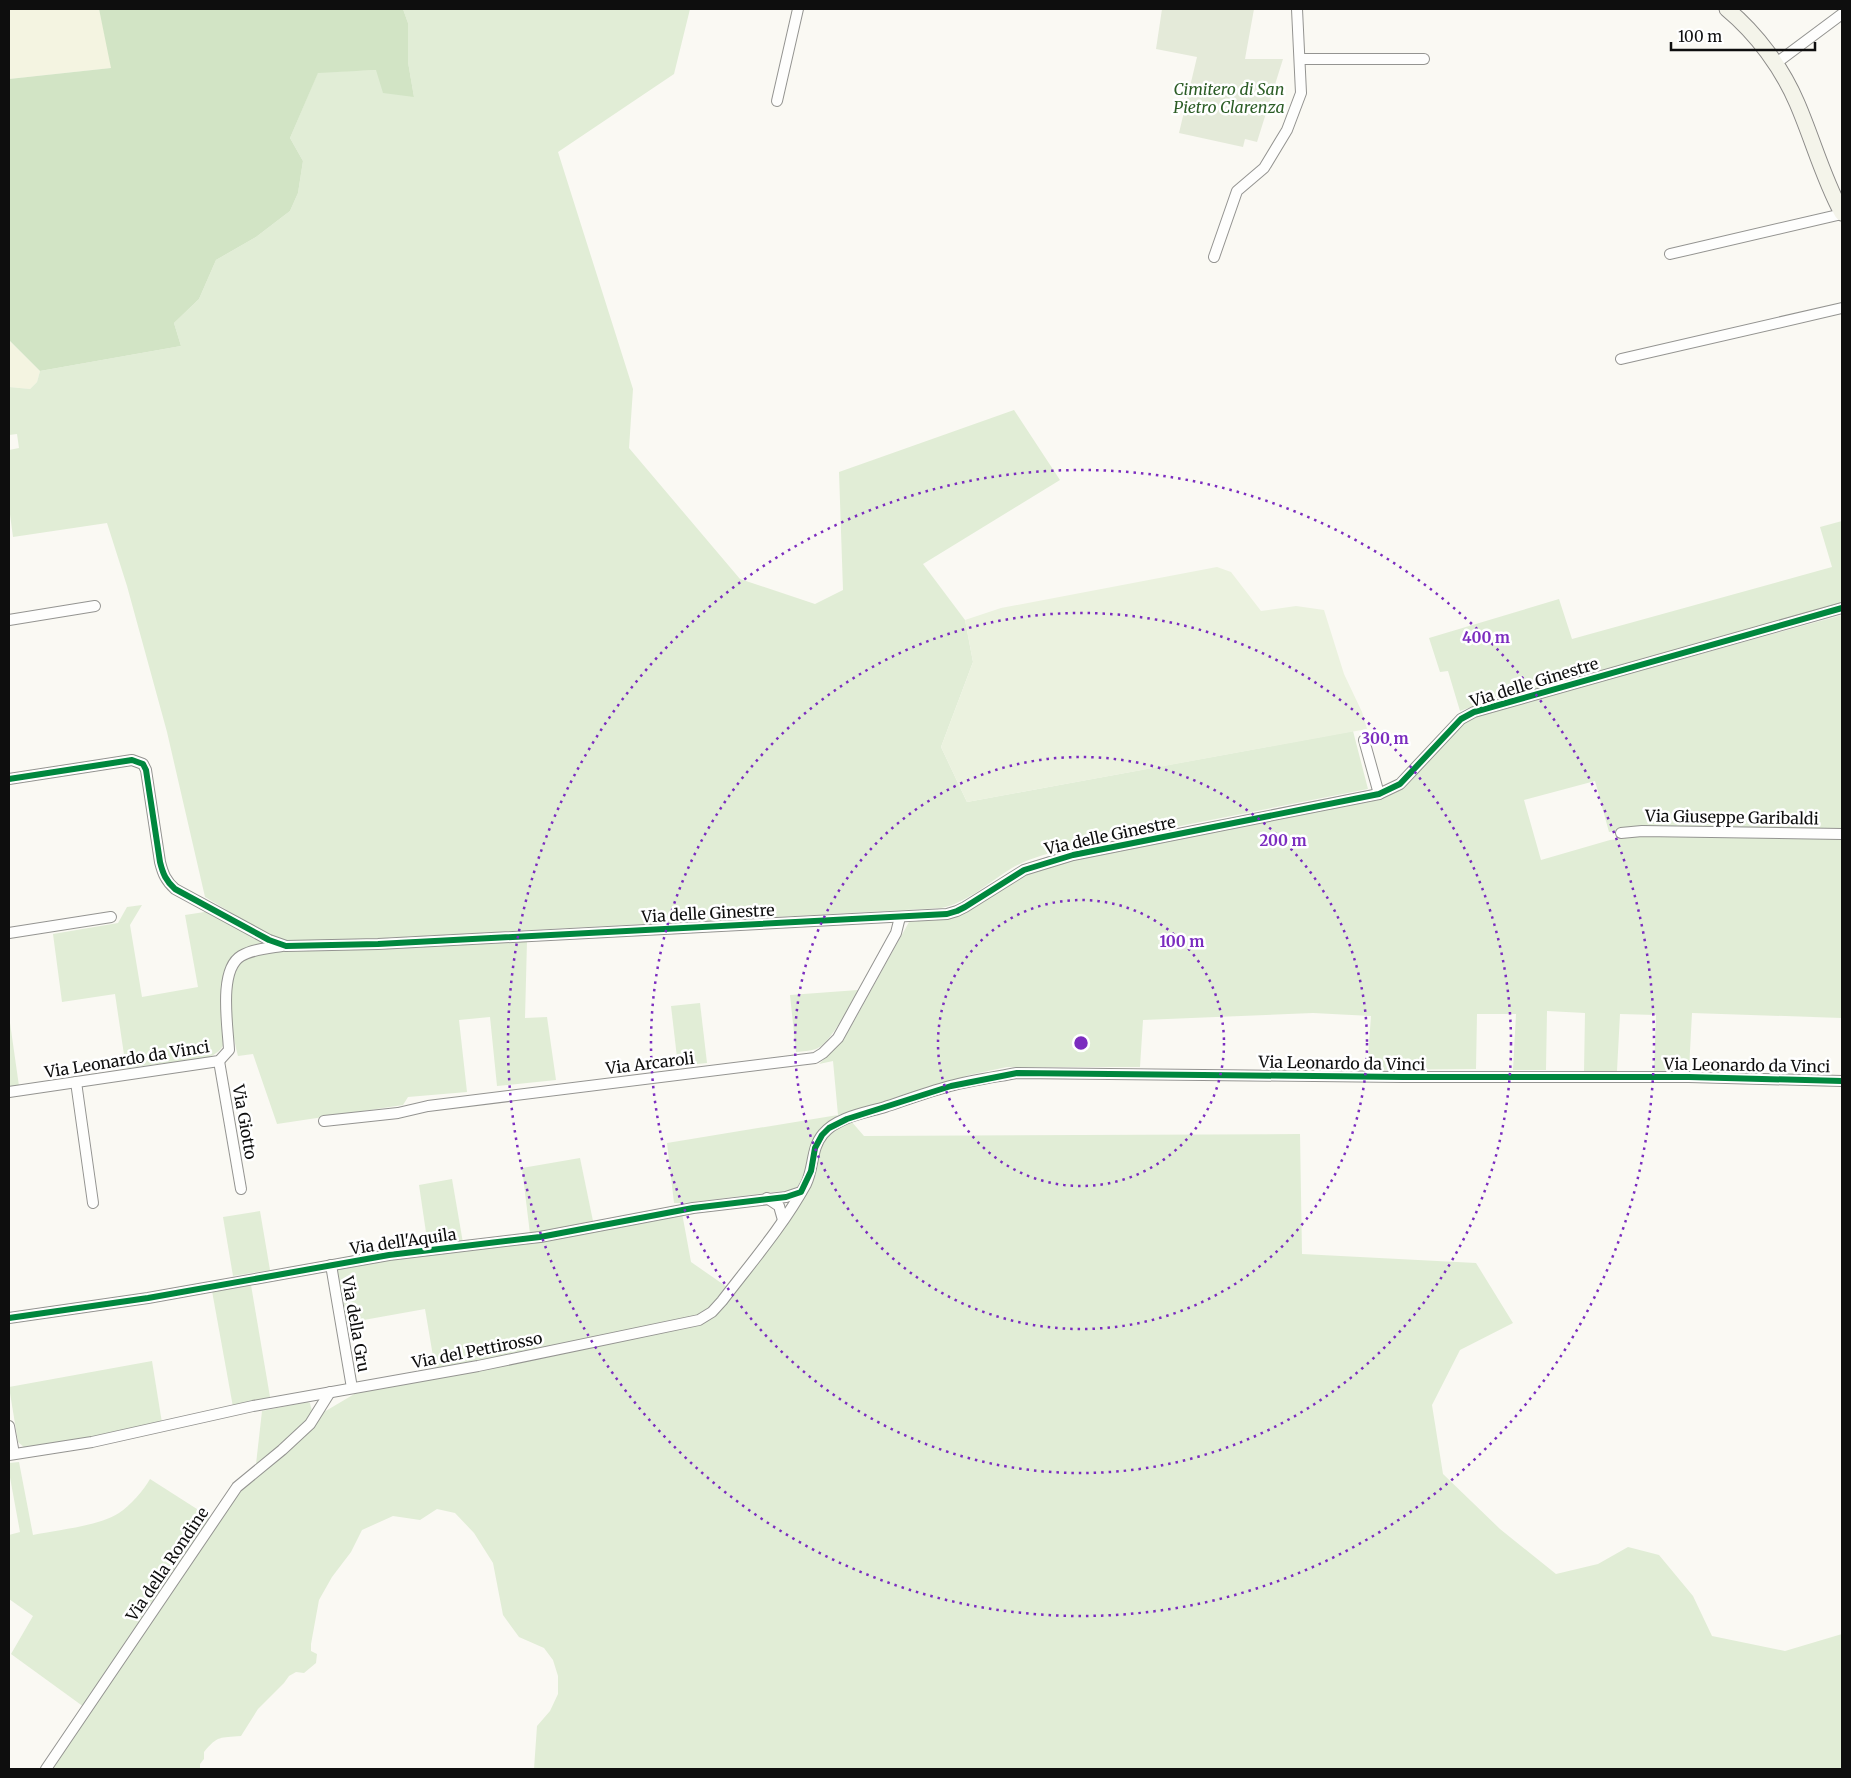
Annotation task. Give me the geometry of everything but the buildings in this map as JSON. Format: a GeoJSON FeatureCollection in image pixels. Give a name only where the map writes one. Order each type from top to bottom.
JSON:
{"type":"FeatureCollection","features":[{"type":"Feature","properties":{"kind":"main road"},"geometry":{"type":"LineString","coordinates":[[1728,9],[1744,23],[1775,64],[1798,104],[1827,182],[1842,213]]}},
{"type":"Feature","properties":{"kind":"street"},"geometry":{"type":"LineString","coordinates":[[777,101],[798,9]]}},
{"type":"Feature","properties":{"kind":"street"},"geometry":{"type":"LineString","coordinates":[[1214,258],[1237,191],[1264,168],[1287,130],[1300,94],[1297,9]]}},
{"type":"Feature","properties":{"kind":"street"},"geometry":{"type":"LineString","coordinates":[[1775,64],[1842,14]]}},
{"type":"Feature","properties":{"kind":"street"},"geometry":{"type":"LineString","coordinates":[[1300,59],[1424,59]]}},
{"type":"Feature","properties":{"kind":"street"},"geometry":{"type":"LineString","coordinates":[[1670,254],[1842,213]]}},
{"type":"Feature","properties":{"kind":"street"},"geometry":{"type":"LineString","coordinates":[[1621,359],[1842,308]]}},
{"type":"Feature","properties":{"kind":"street"},"geometry":{"type":"LineString","coordinates":[[9,620],[95,606]]}},
{"type":"Feature","properties":{"kind":"street","name":"Via delle Ginestre"},"geometry":{"type":"LineString","coordinates":[[9,778],[132,760],[144,764],[162,874],[168,882],[175,889],[269,940],[286,946],[378,944],[947,914],[957,911],[1024,870],[1073,855],[1379,794],[1400,784],[1461,719],[1474,712],[1842,608]]}},
{"type":"Feature","properties":{"kind":"street"},"geometry":{"type":"LineString","coordinates":[[1364,740],[1379,794]]}},
{"type":"Feature","properties":{"kind":"street","name":"Via Giuseppe Garibaldi"},"geometry":{"type":"LineString","coordinates":[[1620,833],[1642,830],[1842,834]]}},
{"type":"Feature","properties":{"kind":"street"},"geometry":{"type":"LineString","coordinates":[[9,933],[111,917]]}},
{"type":"Feature","properties":{"kind":"street","name":"Via Arcaroli"},"geometry":{"type":"LineString","coordinates":[[324,1121],[398,1113],[428,1106],[815,1058],[823,1054],[838,1038],[896,933],[900,917]]}},
{"type":"Feature","properties":{"kind":"street","name":"Via Leonardo da Vinci"},"geometry":{"type":"LineString","coordinates":[[9,1092],[219,1061],[230,1050],[226,999],[226,983],[229,974],[239,957],[254,951],[286,946]]}},
{"type":"Feature","properties":{"kind":"street","name":"Via Giotto"},"geometry":{"type":"LineString","coordinates":[[219,1061],[241,1189]]}},
{"type":"Feature","properties":{"kind":"street","name":"Via Leonardo da Vinci"},"geometry":{"type":"LineString","coordinates":[[847,1119],[951,1086],[1017,1073],[1403,1077],[1689,1077],[1842,1081]]}},
{"type":"Feature","properties":{"kind":"street"},"geometry":{"type":"LineString","coordinates":[[76,1082],[94,1203]]}},
{"type":"Feature","properties":{"kind":"street","name":"Via del Pettirosso"},"geometry":{"type":"LineString","coordinates":[[11,1455],[92,1442],[253,1406],[478,1366],[699,1320],[712,1312],[722,1301],[784,1220],[811,1171],[815,1148],[822,1134],[829,1128],[847,1119]]}},
{"type":"Feature","properties":{"kind":"street","name":"Via dell'Aquila"},"geometry":{"type":"LineString","coordinates":[[9,1318],[148,1298],[389,1255],[540,1237],[693,1208],[786,1197],[801,1192]]}},
{"type":"Feature","properties":{"kind":"street"},"geometry":{"type":"LineString","coordinates":[[767,1198],[779,1206],[784,1220]]}},
{"type":"Feature","properties":{"kind":"street","name":"Via della Gru"},"geometry":{"type":"LineString","coordinates":[[331,1265],[352,1388]]}},
{"type":"Feature","properties":{"kind":"street","name":"Via della Rondine"},"geometry":{"type":"LineString","coordinates":[[46,1769],[237,1487],[310,1424],[330,1392]]}},
{"type":"Feature","properties":{"kind":"street"},"geometry":{"type":"LineString","coordinates":[[9,1426],[11,1455]]}},
{"type":"Feature","properties":{"kind":"green space"},"geometry":{"type":"Polygon","coordinates":[[[9,9],[99,9],[112,68],[9,79],[9,9]]]}},
{"type":"Feature","properties":{"kind":"green space"},"geometry":{"type":"Polygon","coordinates":[[[99,9],[403,9],[408,23],[408,62],[414,97],[383,93],[376,70],[318,73],[290,138],[303,161],[298,193],[290,211],[256,237],[216,260],[199,299],[174,323],[181,346],[40,371],[9,340],[9,79],[111,68],[99,9]]]}},
{"type":"Feature","properties":{"kind":"green space"},"geometry":{"type":"Polygon","coordinates":[[[403,9],[690,9],[674,74],[558,152],[633,389],[629,448],[740,579],[815,604],[843,590],[839,472],[1014,410],[1060,480],[923,564],[965,620],[973,662],[941,747],[967,802],[1353,731],[1368,789],[1068,848],[1019,864],[969,897],[941,908],[292,943],[272,937],[205,897],[167,732],[127,586],[107,523],[13,537],[9,507],[9,450],[19,448],[17,434],[9,435],[9,387],[30,389],[37,382],[40,371],[181,346],[174,323],[199,299],[216,260],[256,237],[290,211],[298,193],[303,161],[290,138],[318,72],[377,70],[414,97],[408,62],[408,23],[403,9]]]}},
{"type":"Feature","properties":{"kind":"green space","name":"Cimitero di San Pietro Clarenza"},"geometry":{"type":"Polygon","coordinates":[[[1162,9],[1254,9],[1245,59],[1283,59],[1257,142],[1245,139],[1243,147],[1179,133],[1197,57],[1156,49],[1162,9]]]}},
{"type":"Feature","properties":{"kind":"green space"},"geometry":{"type":"Polygon","coordinates":[[[9,340],[40,371],[37,382],[30,389],[9,387],[9,340]]]}},
{"type":"Feature","properties":{"kind":"green space"},"geometry":{"type":"Polygon","coordinates":[[[1842,521],[1842,604],[1460,711],[1448,671],[1440,672],[1429,638],[1559,599],[1572,639],[1832,567],[1820,527],[1842,521]]]}},
{"type":"Feature","properties":{"kind":"green space"},"geometry":{"type":"Polygon","coordinates":[[[1217,567],[1231,572],[1261,611],[1296,606],[1324,610],[1344,674],[1362,712],[1367,729],[967,802],[941,747],[973,662],[965,620],[1001,608],[1217,567]]]}},
{"type":"Feature","properties":{"kind":"green space"},"geometry":{"type":"Polygon","coordinates":[[[1842,615],[1842,830],[1643,827],[1609,832],[1595,781],[1524,800],[1541,860],[1610,840],[1641,836],[1842,839],[1842,1018],[1692,1013],[1689,1070],[1654,1071],[1656,1015],[1620,1014],[1617,1071],[1584,1072],[1585,1013],[1547,1011],[1546,1070],[1513,1070],[1516,1014],[1477,1014],[1476,1069],[1367,1070],[1371,1016],[1313,1013],[1143,1020],[1140,1067],[1007,1067],[969,1075],[860,1110],[838,1115],[833,1061],[819,1064],[843,1041],[909,922],[955,917],[1025,873],[1074,859],[1383,797],[1409,781],[1462,724],[1475,716],[1842,615]]]}},
{"type":"Feature","properties":{"kind":"green space"},"geometry":{"type":"Polygon","coordinates":[[[142,905],[130,925],[142,997],[198,987],[185,915],[211,911],[264,944],[249,948],[238,954],[225,970],[221,992],[224,1042],[220,1050],[208,1058],[126,1068],[115,994],[62,1002],[53,934],[118,923],[127,907],[142,905]]]}},
{"type":"Feature","properties":{"kind":"green space"},"geometry":{"type":"Polygon","coordinates":[[[527,941],[525,1018],[547,1017],[556,1080],[497,1086],[490,1017],[459,1020],[467,1092],[408,1097],[403,1105],[277,1124],[253,1054],[238,1056],[231,1021],[231,993],[237,969],[243,961],[251,956],[268,952],[527,941]]]}},
{"type":"Feature","properties":{"kind":"green space"},"geometry":{"type":"Polygon","coordinates":[[[858,990],[840,1023],[822,1046],[814,1050],[796,1052],[790,995],[858,990]]]}},
{"type":"Feature","properties":{"kind":"green space"},"geometry":{"type":"Polygon","coordinates":[[[700,1003],[707,1063],[678,1066],[671,1006],[700,1003]]]}},
{"type":"Feature","properties":{"kind":"green space"},"geometry":{"type":"Polygon","coordinates":[[[9,1016],[19,1086],[9,1087],[9,1016]]]}},
{"type":"Feature","properties":{"kind":"green space"},"geometry":{"type":"Polygon","coordinates":[[[838,1115],[821,1128],[817,1134],[813,1143],[806,1175],[797,1187],[791,1190],[674,1203],[667,1143],[838,1115]]]}},
{"type":"Feature","properties":{"kind":"green space"},"geometry":{"type":"Polygon","coordinates":[[[851,1121],[864,1136],[1300,1134],[1302,1254],[1476,1263],[1513,1323],[1460,1350],[1432,1405],[1443,1474],[1500,1529],[1556,1574],[1598,1564],[1628,1547],[1659,1555],[1693,1596],[1712,1636],[1785,1651],[1842,1634],[1842,1769],[534,1769],[537,1726],[550,1711],[558,1694],[558,1676],[553,1660],[544,1648],[519,1637],[503,1615],[493,1563],[474,1533],[455,1513],[437,1509],[420,1520],[393,1516],[362,1530],[351,1552],[332,1577],[319,1600],[311,1644],[311,1651],[317,1654],[316,1663],[304,1673],[296,1672],[289,1676],[258,1709],[241,1736],[224,1737],[216,1740],[204,1752],[204,1759],[200,1764],[200,1769],[50,1769],[239,1490],[313,1425],[324,1412],[356,1393],[697,1324],[802,1199],[823,1142],[829,1134],[851,1121]]]}},
{"type":"Feature","properties":{"kind":"green space"},"geometry":{"type":"Polygon","coordinates":[[[580,1158],[593,1221],[530,1234],[522,1168],[580,1158]]]}},
{"type":"Feature","properties":{"kind":"green space"},"geometry":{"type":"Polygon","coordinates":[[[452,1179],[463,1243],[428,1246],[419,1185],[452,1179]]]}},
{"type":"Feature","properties":{"kind":"green space"},"geometry":{"type":"Polygon","coordinates":[[[260,1211],[270,1270],[233,1276],[223,1217],[260,1211]]]}},
{"type":"Feature","properties":{"kind":"green space"},"geometry":{"type":"Polygon","coordinates":[[[682,1213],[691,1262],[727,1287],[713,1305],[697,1317],[545,1349],[435,1368],[425,1309],[347,1323],[337,1270],[391,1259],[682,1213]]]}},
{"type":"Feature","properties":{"kind":"green space"},"geometry":{"type":"Polygon","coordinates":[[[251,1285],[270,1397],[233,1407],[212,1291],[251,1285]]]}},
{"type":"Feature","properties":{"kind":"green space"},"geometry":{"type":"Polygon","coordinates":[[[152,1361],[162,1423],[49,1445],[25,1448],[18,1442],[9,1387],[152,1361]]]}},
{"type":"Feature","properties":{"kind":"green space"},"geometry":{"type":"Polygon","coordinates":[[[310,1403],[312,1411],[310,1418],[279,1447],[256,1464],[262,1411],[310,1403]]]}},
{"type":"Feature","properties":{"kind":"green space"},"geometry":{"type":"Polygon","coordinates":[[[19,1462],[33,1535],[90,1524],[111,1517],[132,1502],[150,1479],[211,1518],[84,1707],[11,1654],[33,1616],[9,1599],[9,1535],[20,1532],[9,1463],[19,1462]]]}},
{"type":"Feature","properties":{"kind":"cycle path"},"geometry":{"type":"LineString","coordinates":[[9,779],[132,760],[143,764],[146,770],[160,862],[169,883],[175,889],[269,940],[286,946],[378,944],[947,914],[965,907],[1024,870],[1073,855],[1379,794],[1400,784],[1461,719],[1474,712],[1842,608]]}},
{"type":"Feature","properties":{"kind":"cycle path"},"geometry":{"type":"LineString","coordinates":[[9,1318],[148,1298],[389,1255],[540,1237],[693,1208],[786,1197],[801,1192],[811,1171],[815,1148],[822,1135],[829,1128],[847,1119],[951,1086],[1017,1073],[1403,1077],[1689,1077],[1842,1081]]}}]}
